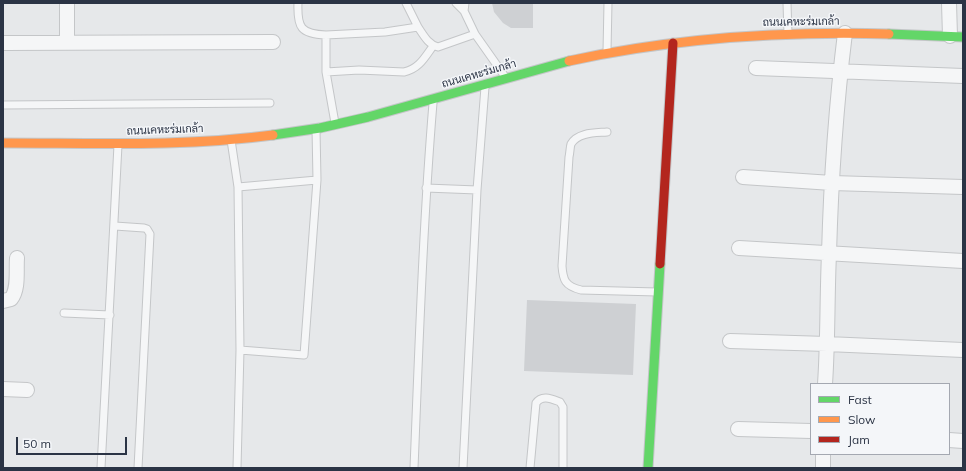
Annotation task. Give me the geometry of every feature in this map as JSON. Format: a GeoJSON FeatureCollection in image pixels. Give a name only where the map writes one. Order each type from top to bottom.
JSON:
{"type":"FeatureCollection","features":[{"type":"Feature","properties":{"kind":"street"},"geometry":{"type":"LineString","coordinates":[[67,3],[67,42]]}},
{"type":"Feature","properties":{"kind":"street"},"geometry":{"type":"LineString","coordinates":[[949,3],[956,37]]}},
{"type":"Feature","properties":{"kind":"street"},"geometry":{"type":"LineString","coordinates":[[825,383],[828,253],[840,71],[844,33]]}},
{"type":"Feature","properties":{"kind":"street","name":"ถนนเคหะร่มเกล้า"},"geometry":{"type":"LineString","coordinates":[[3,143],[207,141],[292,133],[336,126],[557,64],[607,53],[673,43],[732,37],[788,34],[844,33],[956,37]]}},
{"type":"Feature","properties":{"kind":"street"},"geometry":{"type":"LineString","coordinates":[[3,43],[273,42]]}},
{"type":"Feature","properties":{"kind":"street"},"geometry":{"type":"LineString","coordinates":[[648,468],[673,43]]}},
{"type":"Feature","properties":{"kind":"street"},"geometry":{"type":"LineString","coordinates":[[756,68],[963,76]]}},
{"type":"Feature","properties":{"kind":"street"},"geometry":{"type":"LineString","coordinates":[[743,177],[832,183],[963,186]]}},
{"type":"Feature","properties":{"kind":"street"},"geometry":{"type":"LineString","coordinates":[[739,248],[963,261]]}},
{"type":"Feature","properties":{"kind":"street"},"geometry":{"type":"LineString","coordinates":[[3,301],[11,300],[14,296],[16,288],[17,258]]}},
{"type":"Feature","properties":{"kind":"street"},"geometry":{"type":"LineString","coordinates":[[730,341],[963,350]]}},
{"type":"Feature","properties":{"kind":"street"},"geometry":{"type":"LineString","coordinates":[[3,389],[27,390]]}},
{"type":"Feature","properties":{"kind":"street"},"geometry":{"type":"LineString","coordinates":[[738,430],[810,431]]}},
{"type":"Feature","properties":{"kind":"street"},"geometry":{"type":"LineString","coordinates":[[950,440],[963,441]]}},
{"type":"Feature","properties":{"kind":"street"},"geometry":{"type":"LineString","coordinates":[[823,455],[823,468]]}},
{"type":"Feature","properties":{"kind":"lane"},"geometry":{"type":"LineString","coordinates":[[298,3],[298,16],[300,24],[311,34],[326,35],[384,32],[418,27]]}},
{"type":"Feature","properties":{"kind":"lane"},"geometry":{"type":"LineString","coordinates":[[406,3],[427,42],[433,46],[444,46],[474,34]]}},
{"type":"Feature","properties":{"kind":"lane"},"geometry":{"type":"LineString","coordinates":[[456,3],[464,11],[474,34],[507,78]]}},
{"type":"Feature","properties":{"kind":"lane"},"geometry":{"type":"LineString","coordinates":[[464,11],[465,3]]}},
{"type":"Feature","properties":{"kind":"lane"},"geometry":{"type":"LineString","coordinates":[[607,53],[608,3]]}},
{"type":"Feature","properties":{"kind":"lane"},"geometry":{"type":"LineString","coordinates":[[787,3],[788,34]]}},
{"type":"Feature","properties":{"kind":"lane"},"geometry":{"type":"LineString","coordinates":[[326,35],[326,72],[336,126]]}},
{"type":"Feature","properties":{"kind":"lane"},"geometry":{"type":"LineString","coordinates":[[326,72],[359,70],[404,72],[411,70],[422,62],[433,46]]}},
{"type":"Feature","properties":{"kind":"lane"},"geometry":{"type":"LineString","coordinates":[[463,468],[477,190],[485,85]]}},
{"type":"Feature","properties":{"kind":"lane"},"geometry":{"type":"LineString","coordinates":[[414,468],[420,298],[426,188],[433,100]]}},
{"type":"Feature","properties":{"kind":"lane"},"geometry":{"type":"LineString","coordinates":[[3,105],[270,103]]}},
{"type":"Feature","properties":{"kind":"lane"},"geometry":{"type":"LineString","coordinates":[[240,350],[304,355],[317,180],[316,129]]}},
{"type":"Feature","properties":{"kind":"lane"},"geometry":{"type":"LineString","coordinates":[[607,132],[589,133],[577,138],[571,144],[562,266],[563,276],[570,286],[581,290],[659,292]]}},
{"type":"Feature","properties":{"kind":"lane"},"geometry":{"type":"LineString","coordinates":[[231,139],[238,187],[240,350],[237,468]]}},
{"type":"Feature","properties":{"kind":"lane"},"geometry":{"type":"LineString","coordinates":[[101,468],[115,226],[118,143]]}},
{"type":"Feature","properties":{"kind":"lane"},"geometry":{"type":"LineString","coordinates":[[238,187],[317,180]]}},
{"type":"Feature","properties":{"kind":"lane"},"geometry":{"type":"LineString","coordinates":[[426,188],[477,190]]}},
{"type":"Feature","properties":{"kind":"lane"},"geometry":{"type":"LineString","coordinates":[[115,226],[144,228],[147,229],[150,234],[138,468]]}},
{"type":"Feature","properties":{"kind":"lane"},"geometry":{"type":"LineString","coordinates":[[64,313],[110,315]]}},
{"type":"Feature","properties":{"kind":"lane"},"geometry":{"type":"LineString","coordinates":[[530,468],[536,403],[542,398],[547,398],[560,402],[563,407],[563,468]]}},
{"type":"Feature","properties":{"kind":"building"},"geometry":{"type":"Polygon","coordinates":[[[492,3],[533,3],[533,28],[511,28],[503,23],[494,12],[492,3]]]}},
{"type":"Feature","properties":{"kind":"building"},"geometry":{"type":"Polygon","coordinates":[[[527,300],[636,304],[633,375],[524,371],[527,300]]]}},
{"type":"Feature","properties":{"kind":"traffic: fast"},"geometry":{"type":"LineString","coordinates":[[889,34],[963,37]]}},
{"type":"Feature","properties":{"kind":"traffic: fast"},"geometry":{"type":"LineString","coordinates":[[273,135],[320,128],[368,117],[569,61]]}},
{"type":"Feature","properties":{"kind":"traffic: fast"},"geometry":{"type":"LineString","coordinates":[[648,468],[660,264]]}},
{"type":"Feature","properties":{"kind":"traffic: slow"},"geometry":{"type":"LineString","coordinates":[[569,61],[649,47],[728,38],[808,34],[889,34]]}},
{"type":"Feature","properties":{"kind":"traffic: slow"},"geometry":{"type":"LineString","coordinates":[[3,143],[172,143],[240,139],[273,135]]}},
{"type":"Feature","properties":{"kind":"traffic: jam"},"geometry":{"type":"LineString","coordinates":[[660,264],[673,43]]}}]}
